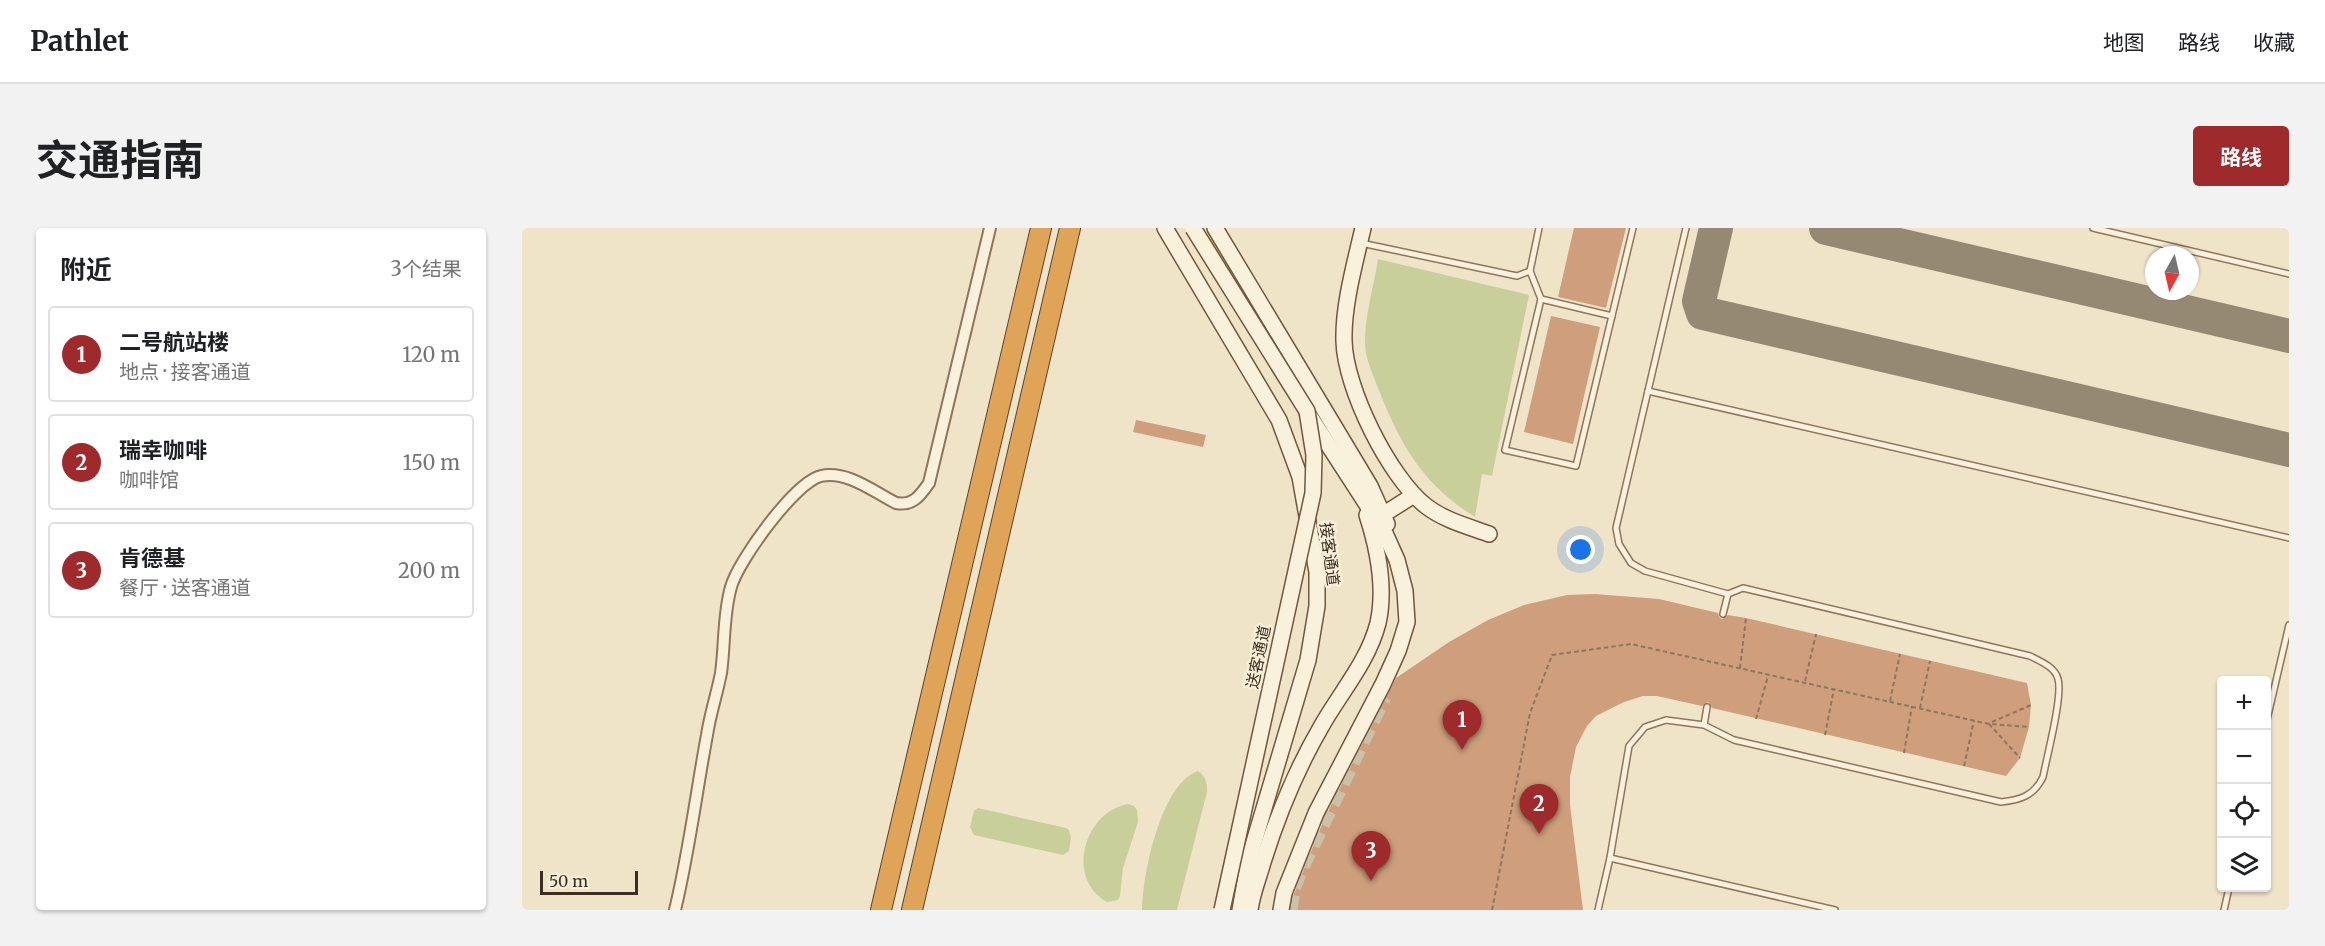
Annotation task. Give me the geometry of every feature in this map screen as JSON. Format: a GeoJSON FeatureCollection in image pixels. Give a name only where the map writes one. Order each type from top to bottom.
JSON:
{"type":"FeatureCollection","features":[{"type":"Feature","properties":{"kind":"highway"},"geometry":{"type":"LineString","coordinates":[[881,910],[1041,228]]}},
{"type":"Feature","properties":{"kind":"highway"},"geometry":{"type":"LineString","coordinates":[[912,910],[1071,228]]}},
{"type":"Feature","properties":{"kind":"main road","name":"接客通道"},"geometry":{"type":"LineString","coordinates":[[1166,228],[1280,420],[1300,477],[1317,572],[1316,616],[1308,660],[1249,859],[1240,910]]}},
{"type":"Feature","properties":{"kind":"main road","name":"送客通道"},"geometry":{"type":"LineString","coordinates":[[1193,228],[1384,531],[1396,560],[1407,602],[1405,631],[1383,684],[1316,813],[1284,893],[1281,910]]}},
{"type":"Feature","properties":{"kind":"main road"},"geometry":{"type":"LineString","coordinates":[[1215,228],[1370,486],[1384,514],[1408,578],[1413,600],[1410,636],[1391,683]]}},
{"type":"Feature","properties":{"kind":"main road"},"geometry":{"type":"LineString","coordinates":[[1362,235],[1344,322],[1346,362],[1353,389],[1392,466],[1414,495],[1441,515],[1489,534]]}},
{"type":"Feature","properties":{"kind":"main road","name":"送客通道"},"geometry":{"type":"LineString","coordinates":[[1222,910],[1313,493],[1314,456],[1307,411]]}},
{"type":"Feature","properties":{"kind":"main road"},"geometry":{"type":"LineString","coordinates":[[1384,514],[1414,495]]}},
{"type":"Feature","properties":{"kind":"main road","name":"送客通道"},"geometry":{"type":"LineString","coordinates":[[1250,910],[1276,820],[1297,771],[1355,674],[1370,646],[1378,622],[1379,561],[1375,540],[1360,496]]}},
{"type":"Feature","properties":{"kind":"street"},"geometry":{"type":"LineString","coordinates":[[675,910],[686,866],[707,734],[721,674],[730,588],[736,573],[795,492],[805,483],[819,476],[832,475],[848,478],[896,503],[904,504],[915,501],[922,494],[929,483],[990,228]]}},
{"type":"Feature","properties":{"kind":"lane"},"geometry":{"type":"LineString","coordinates":[[1539,228],[1530,271],[1541,299],[1505,450],[1576,466],[1633,228]]}},
{"type":"Feature","properties":{"kind":"lane"},"geometry":{"type":"LineString","coordinates":[[1598,910],[1610,858],[1629,746],[1645,727],[1666,720],[1704,725],[1734,740],[2001,802],[2017,801],[2029,795],[2043,777],[2059,695],[2058,677],[2048,664],[2030,656],[1743,588],[1728,594],[1645,571],[1631,563],[1619,544],[1616,528],[1686,228]]}},
{"type":"Feature","properties":{"kind":"lane"},"geometry":{"type":"LineString","coordinates":[[2093,228],[2289,274]]}},
{"type":"Feature","properties":{"kind":"lane"},"geometry":{"type":"LineString","coordinates":[[1362,235],[1511,276],[1530,271]]}},
{"type":"Feature","properties":{"kind":"lane"},"geometry":{"type":"LineString","coordinates":[[1541,299],[1612,316]]}},
{"type":"Feature","properties":{"kind":"lane"},"geometry":{"type":"LineString","coordinates":[[1648,391],[2289,538]]}},
{"type":"Feature","properties":{"kind":"lane"},"geometry":{"type":"LineString","coordinates":[[1723,614],[1728,594]]}},
{"type":"Feature","properties":{"kind":"lane"},"geometry":{"type":"LineString","coordinates":[[2271,702],[2289,625]]}},
{"type":"Feature","properties":{"kind":"lane"},"geometry":{"type":"LineString","coordinates":[[1704,725],[1707,707]]}},
{"type":"Feature","properties":{"kind":"lane"},"geometry":{"type":"LineString","coordinates":[[1610,858],[1835,910]]}},
{"type":"Feature","properties":{"kind":"lane"},"geometry":{"type":"LineString","coordinates":[[2224,910],[2228,892]]}},
{"type":"Feature","properties":{"kind":"path"},"geometry":{"type":"LineString","coordinates":[[1740,668],[1746,618]]}},
{"type":"Feature","properties":{"kind":"path"},"geometry":{"type":"LineString","coordinates":[[1805,682],[1816,634]]}},
{"type":"Feature","properties":{"kind":"path"},"geometry":{"type":"LineString","coordinates":[[1890,701],[1900,654]]}},
{"type":"Feature","properties":{"kind":"path"},"geometry":{"type":"LineString","coordinates":[[1920,708],[1930,661]]}},
{"type":"Feature","properties":{"kind":"path"},"geometry":{"type":"LineString","coordinates":[[1756,719],[1768,674]]}},
{"type":"Feature","properties":{"kind":"path"},"geometry":{"type":"LineString","coordinates":[[1825,735],[1834,689]]}},
{"type":"Feature","properties":{"kind":"path"},"geometry":{"type":"LineString","coordinates":[[1989,724],[2031,705]]}},
{"type":"Feature","properties":{"kind":"path"},"geometry":{"type":"LineString","coordinates":[[1904,753],[1912,706]]}},
{"type":"Feature","properties":{"kind":"path"},"geometry":{"type":"LineString","coordinates":[[1964,766],[1974,720]]}},
{"type":"Feature","properties":{"kind":"path"},"geometry":{"type":"LineString","coordinates":[[1989,724],[2029,727]]}},
{"type":"Feature","properties":{"kind":"path"},"geometry":{"type":"LineString","coordinates":[[1989,724],[2020,758]]}},
{"type":"Feature","properties":{"kind":"green space"},"geometry":{"type":"Polygon","coordinates":[[[1378,259],[1529,295],[1492,476],[1482,474],[1475,517],[1442,492],[1417,464],[1388,413],[1371,369],[1366,351],[1365,334],[1378,259]]]}},
{"type":"Feature","properties":{"kind":"green space"},"geometry":{"type":"Polygon","coordinates":[[[1198,771],[1206,780],[1207,792],[1177,910],[1142,910],[1150,854],[1164,811],[1185,779],[1198,771]]]}},
{"type":"Feature","properties":{"kind":"green space"},"geometry":{"type":"Polygon","coordinates":[[[1128,804],[1137,810],[1138,822],[1123,868],[1120,896],[1118,900],[1107,902],[1094,891],[1086,878],[1085,847],[1100,819],[1128,804]]]}},
{"type":"Feature","properties":{"kind":"green space"},"geometry":{"type":"Polygon","coordinates":[[[978,808],[1066,828],[1071,837],[1069,851],[1063,855],[974,835],[970,827],[974,811],[978,808]]]}},
{"type":"Feature","properties":{"kind":"building"},"geometry":{"type":"Polygon","coordinates":[[[1574,228],[1626,228],[1606,308],[1558,297],[1574,228]]]}},
{"type":"Feature","properties":{"kind":"building"},"geometry":{"type":"Polygon","coordinates":[[[1551,316],[1600,327],[1573,444],[1524,432],[1551,316]]]}},
{"type":"Feature","properties":{"kind":"building"},"geometry":{"type":"Polygon","coordinates":[[[1136,420],[1206,435],[1203,447],[1133,432],[1136,420]]]}},
{"type":"Feature","properties":{"kind":"building"},"geometry":{"type":"Polygon","coordinates":[[[1595,594],[1659,599],[1718,613],[1722,619],[1728,615],[1746,618],[2027,683],[2031,705],[2029,727],[2020,758],[2006,776],[1712,708],[1708,702],[1702,706],[1657,696],[1643,696],[1624,702],[1596,716],[1587,726],[1576,747],[1570,777],[1570,805],[1583,910],[1291,910],[1293,896],[1325,817],[1396,678],[1449,642],[1488,620],[1524,605],[1567,595],[1595,594]]]}},
{"type":"Feature","properties":{"kind":"taxiway"},"geometry":{"type":"LineString","coordinates":[[1716,228],[1699,301],[1703,313],[2289,450]]}},
{"type":"Feature","properties":{"kind":"taxiway"},"geometry":{"type":"LineString","coordinates":[[1826,228],[2289,336]]}},
{"type":"Feature","properties":{"kind":"tunnel"},"geometry":{"type":"LineString","coordinates":[[1290,910],[1293,889],[1299,873],[1384,697]]}},
{"type":"Feature","properties":{"kind":"place","name":"二号航站楼"},"geometry":{"type":"Point","coordinates":[1462,750]}},
{"type":"Feature","properties":{"kind":"place","name":"瑞幸咖啡"},"geometry":{"type":"Point","coordinates":[1539,834]}},
{"type":"Feature","properties":{"kind":"place","name":"肯德基"},"geometry":{"type":"Point","coordinates":[1371,881]}}]}
